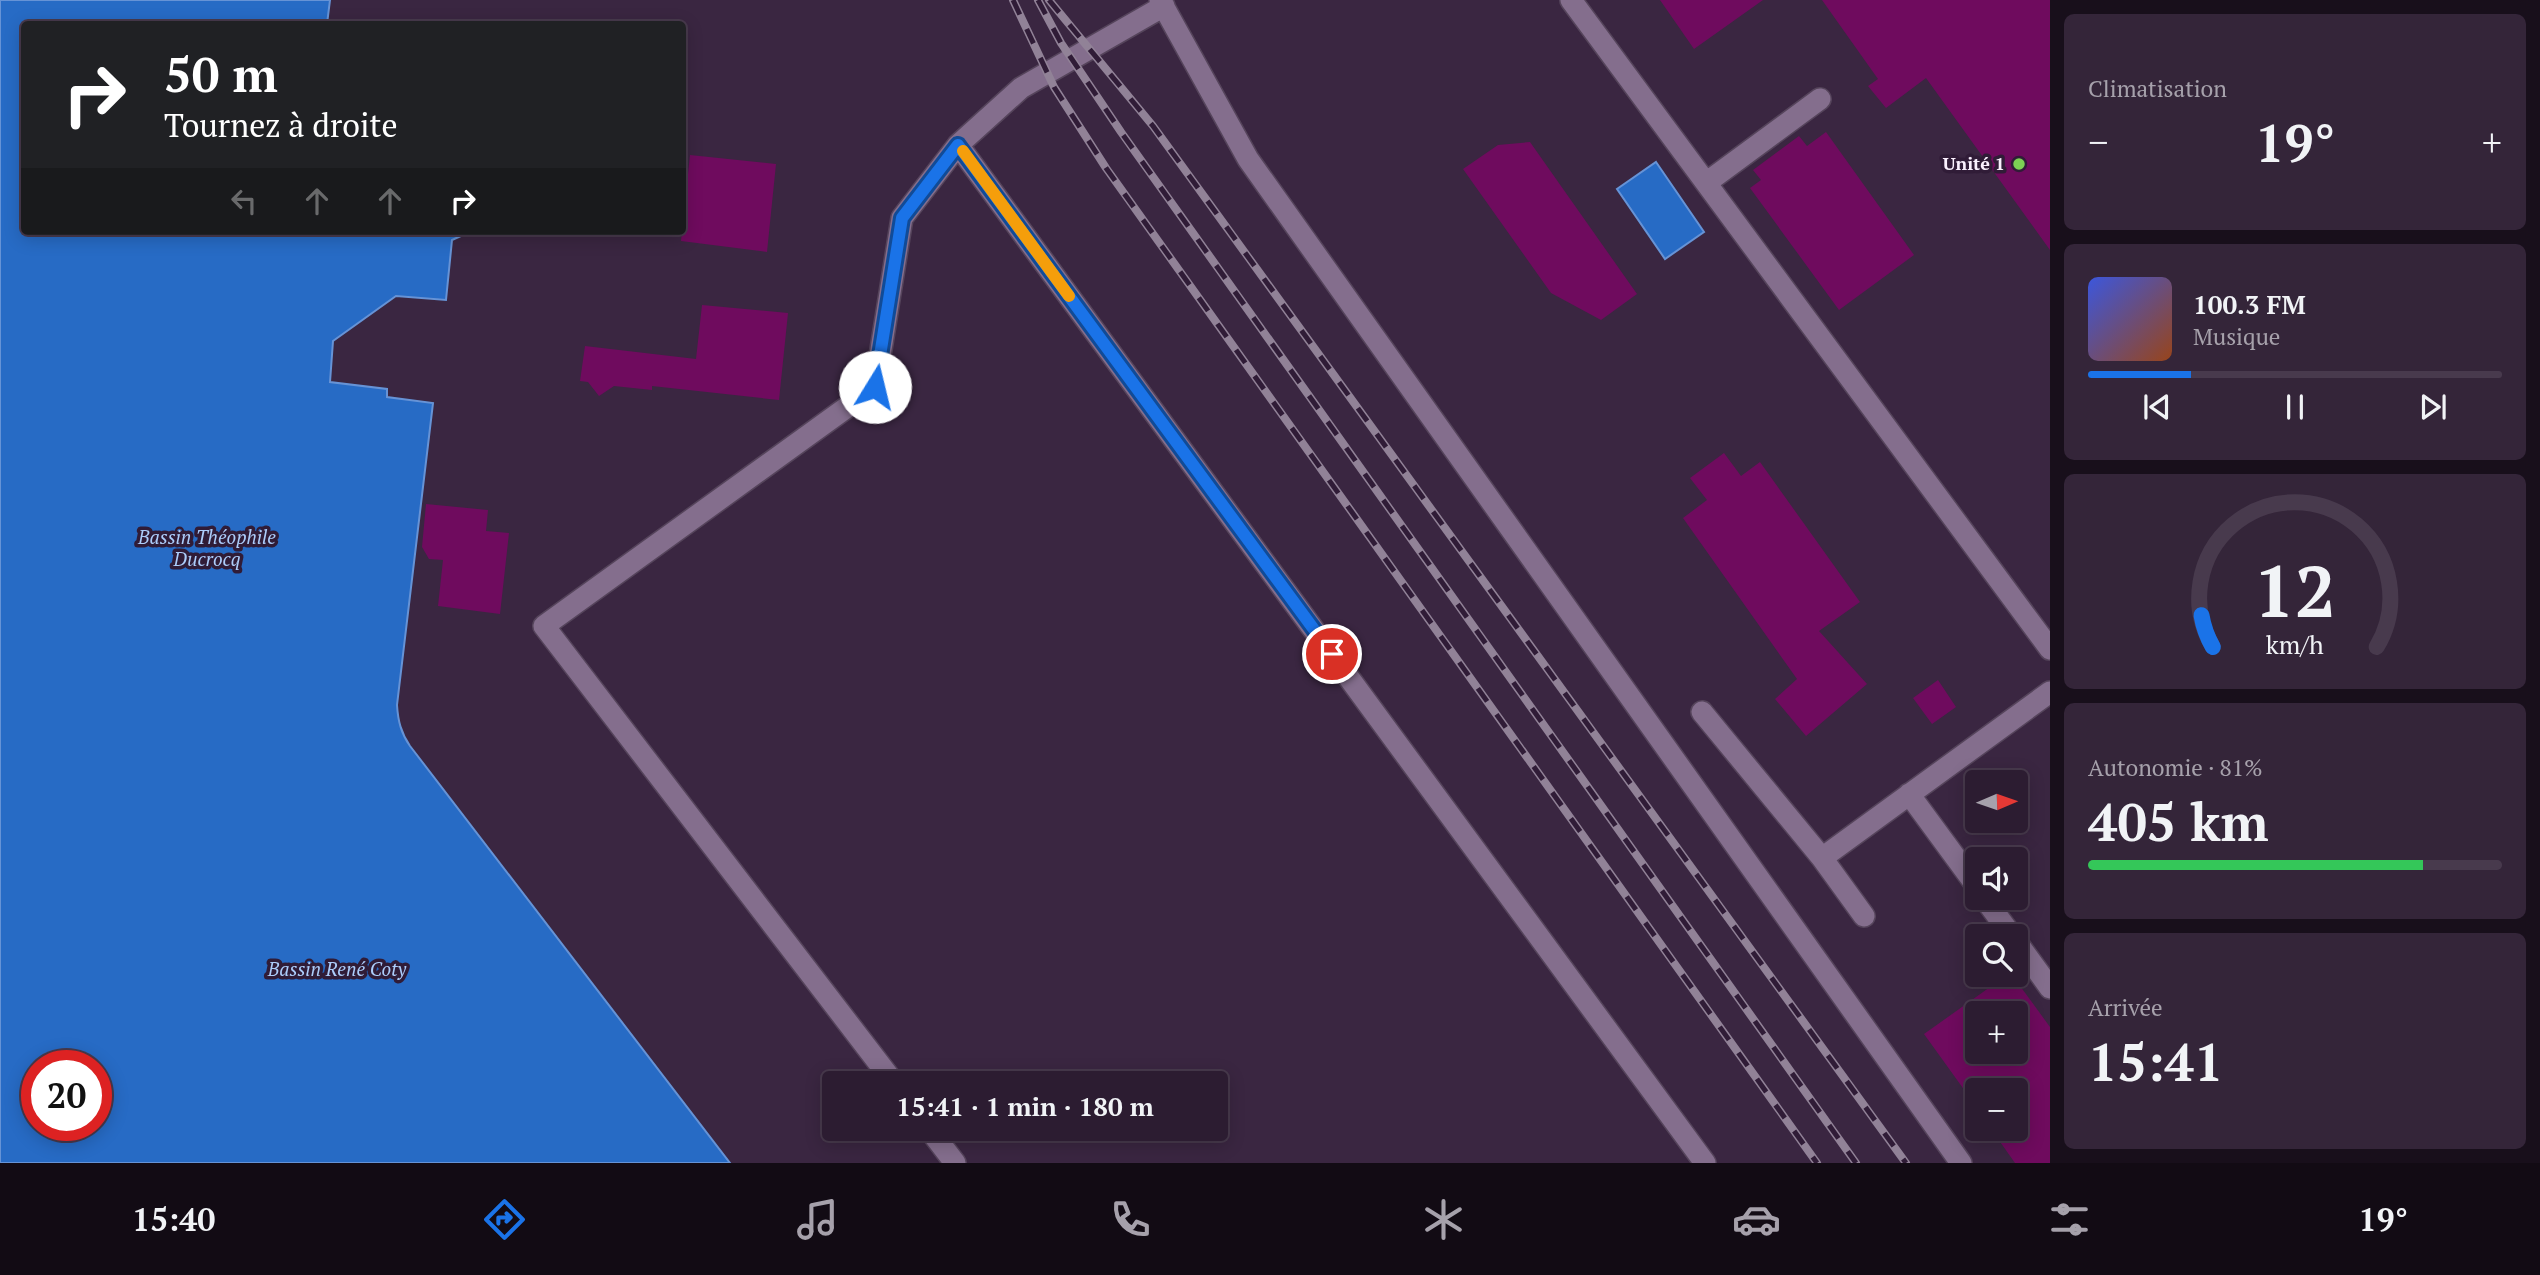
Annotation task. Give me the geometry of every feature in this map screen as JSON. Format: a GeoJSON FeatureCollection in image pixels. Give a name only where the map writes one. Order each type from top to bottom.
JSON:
{"type":"FeatureCollection","features":[{"type":"Feature","properties":{"kind":"lane"},"geometry":{"type":"LineString","coordinates":[[1571,0],[2050,649]]}},
{"type":"Feature","properties":{"kind":"lane"},"geometry":{"type":"LineString","coordinates":[[885,1071],[544,626],[875,387],[902,218],[958,145],[1021,88],[1162,1],[1248,159],[1961,1163]]}},
{"type":"Feature","properties":{"kind":"lane"},"geometry":{"type":"LineString","coordinates":[[1706,183],[1820,99]]}},
{"type":"Feature","properties":{"kind":"lane"},"geometry":{"type":"LineString","coordinates":[[958,145],[1705,1163]]}},
{"type":"Feature","properties":{"kind":"lane"},"geometry":{"type":"LineString","coordinates":[[1822,858],[2050,692]]}},
{"type":"Feature","properties":{"kind":"lane"},"geometry":{"type":"LineString","coordinates":[[1702,712],[1822,858],[1864,916]]}},
{"type":"Feature","properties":{"kind":"lane"},"geometry":{"type":"LineString","coordinates":[[1909,794],[1965,870]]}},
{"type":"Feature","properties":{"kind":"lane"},"geometry":{"type":"LineString","coordinates":[[2028,958],[2050,988]]}},
{"type":"Feature","properties":{"kind":"lane"},"geometry":{"type":"LineString","coordinates":[[938,1141],[955,1163]]}},
{"type":"Feature","properties":{"kind":"water"},"geometry":{"type":"Polygon","coordinates":[[[0,0],[330,0],[327,21],[21,21],[21,235],[463,235],[452,240],[446,300],[396,296],[333,341],[330,382],[387,389],[387,397],[433,403],[397,705],[400,727],[410,746],[730,1163],[0,1163],[0,0]]]}},
{"type":"Feature","properties":{"kind":"water"},"geometry":{"type":"Polygon","coordinates":[[[1656,162],[1704,232],[1665,259],[1617,189],[1656,162]]]}},
{"type":"Feature","properties":{"kind":"building"},"geometry":{"type":"Polygon","coordinates":[[[1660,0],[1763,0],[1694,49],[1660,0]]]}},
{"type":"Feature","properties":{"kind":"building","name":"Unité 1"},"geometry":{"type":"Polygon","coordinates":[[[1822,0],[2050,0],[2050,250],[1926,78],[1886,108],[1868,86],[1878,79],[1822,0]]]}},
{"type":"Feature","properties":{"kind":"building"},"geometry":{"type":"Polygon","coordinates":[[[1826,132],[1914,255],[1839,310],[1750,188],[1761,180],[1753,170],[1799,136],[1807,146],[1826,132]]]}},
{"type":"Feature","properties":{"kind":"building"},"geometry":{"type":"Polygon","coordinates":[[[1530,142],[1637,294],[1601,320],[1551,293],[1463,169],[1498,145],[1530,142]]]}},
{"type":"Feature","properties":{"kind":"building"},"geometry":{"type":"Polygon","coordinates":[[[690,155],[776,164],[767,252],[681,241],[682,235],[686,235],[690,155]]]}},
{"type":"Feature","properties":{"kind":"building"},"geometry":{"type":"Polygon","coordinates":[[[702,305],[788,313],[779,400],[652,386],[652,390],[614,386],[599,396],[588,382],[580,381],[585,346],[696,359],[702,305]]]}},
{"type":"Feature","properties":{"kind":"building"},"geometry":{"type":"Polygon","coordinates":[[[1724,453],[1741,476],[1760,462],[1860,602],[1819,631],[1867,684],[1806,736],[1775,699],[1797,679],[1683,518],[1707,500],[1690,478],[1724,453]]]}},
{"type":"Feature","properties":{"kind":"building"},"geometry":{"type":"Polygon","coordinates":[[[426,504],[488,510],[486,531],[509,533],[500,614],[438,606],[443,560],[429,559],[422,547],[426,504]]]}},
{"type":"Feature","properties":{"kind":"building"},"geometry":{"type":"Polygon","coordinates":[[[1938,680],[1956,707],[1932,724],[1913,698],[1938,680]]]}},
{"type":"Feature","properties":{"kind":"building"},"geometry":{"type":"Polygon","coordinates":[[[1990,987],[2021,987],[2050,1027],[2050,1163],[2015,1163],[1999,1141],[2028,1141],[2028,1078],[1965,1078],[1965,1091],[1924,1034],[1965,1005],[1965,1064],[2028,1064],[2028,1001],[1970,1001],[1990,987]]]}},
{"type":"Feature","properties":{"kind":"railway"},"geometry":{"type":"LineString","coordinates":[[1013,0],[1054,87],[1106,168],[1817,1163]]}},
{"type":"Feature","properties":{"kind":"railway"},"geometry":{"type":"LineString","coordinates":[[1038,0],[1061,43],[1121,132],[1856,1163]]}},
{"type":"Feature","properties":{"kind":"railway"},"geometry":{"type":"LineString","coordinates":[[1049,0],[1153,126],[1906,1163]]}},
{"type":"Feature","properties":{"kind":"slow traffic"},"geometry":{"type":"LineString","coordinates":[[963,151],[1069,296]]}},
{"type":"Feature","properties":{"kind":"place","name":"Unité 1"},"geometry":{"type":"Point","coordinates":[2019,164]}},
{"type":"Feature","properties":{"kind":"route"},"geometry":{"type":"LineString","coordinates":[[875,387],[902,218],[958,145],[1332,654]]}},
{"type":"Feature","properties":{"kind":"water label","name":"Bassin Théophile Ducrocq"},"geometry":{"type":"Point","coordinates":[207,548]}},
{"type":"Feature","properties":{"kind":"water label","name":"Bassin René Coty"},"geometry":{"type":"Point","coordinates":[337,969]}}]}
